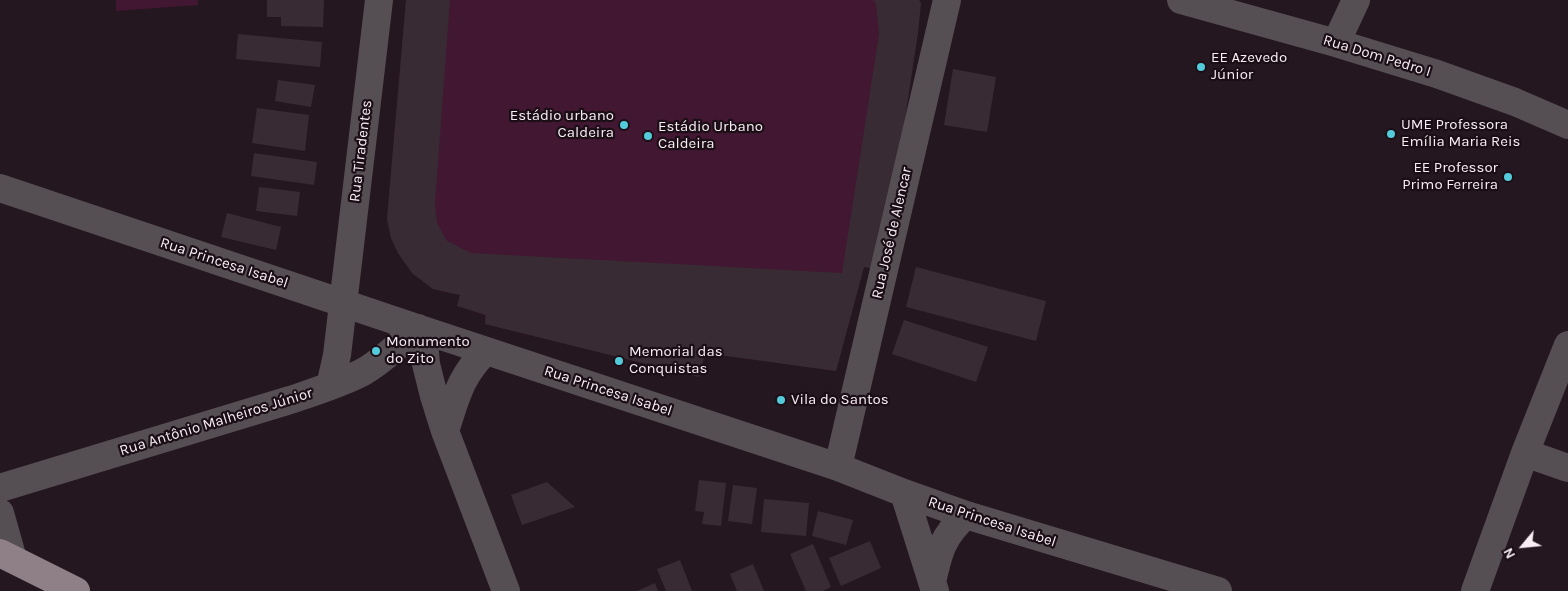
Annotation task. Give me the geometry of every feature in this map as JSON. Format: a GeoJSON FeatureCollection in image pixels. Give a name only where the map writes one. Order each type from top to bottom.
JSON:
{"type":"FeatureCollection","features":[{"type":"Feature","properties":{"kind":"main road"},"geometry":{"type":"LineString","coordinates":[[7,556],[76,591]]}},
{"type":"Feature","properties":{"kind":"street","name":"Rua Tiradentes"},"geometry":{"type":"LineString","coordinates":[[330,386],[337,355],[378,0]]}},
{"type":"Feature","properties":{"kind":"street","name":"Rua José de Alencar"},"geometry":{"type":"LineString","coordinates":[[838,467],[947,0]]}},
{"type":"Feature","properties":{"kind":"street","name":"Rua Dom Pedro I"},"geometry":{"type":"LineString","coordinates":[[1180,0],[1336,43],[1437,74],[1515,102],[1568,125]]}},
{"type":"Feature","properties":{"kind":"street"},"geometry":{"type":"LineString","coordinates":[[1336,43],[1356,0]]}},
{"type":"Feature","properties":{"kind":"street","name":"Rua Princesa Isabel"},"geometry":{"type":"LineString","coordinates":[[0,188],[838,467],[966,515],[1218,591]]}},
{"type":"Feature","properties":{"kind":"street"},"geometry":{"type":"LineString","coordinates":[[420,329],[426,364],[445,431],[506,591]]}},
{"type":"Feature","properties":{"kind":"street","name":"Rua Antônio Malheiros Júnior"},"geometry":{"type":"LineString","coordinates":[[0,488],[290,400],[330,386],[370,367],[420,329]]}},
{"type":"Feature","properties":{"kind":"street"},"geometry":{"type":"LineString","coordinates":[[1475,591],[1525,453],[1568,345]]}},
{"type":"Feature","properties":{"kind":"street"},"geometry":{"type":"LineString","coordinates":[[445,431],[460,385],[486,351]]}},
{"type":"Feature","properties":{"kind":"street"},"geometry":{"type":"LineString","coordinates":[[1525,453],[1568,468]]}},
{"type":"Feature","properties":{"kind":"street"},"geometry":{"type":"LineString","coordinates":[[904,493],[934,586]]}},
{"type":"Feature","properties":{"kind":"street"},"geometry":{"type":"LineString","coordinates":[[0,513],[7,556]]}},
{"type":"Feature","properties":{"kind":"street"},"geometry":{"type":"LineString","coordinates":[[934,586],[938,554],[949,532],[966,515]]}},
{"type":"Feature","properties":{"kind":"shaded area"},"geometry":{"type":"Polygon","coordinates":[[[116,0],[198,0],[198,5],[116,11],[116,0]]]}},
{"type":"Feature","properties":{"kind":"shaded area","name":"Estádio Urbano Caldeira"},"geometry":{"type":"Polygon","coordinates":[[[406,0],[919,0],[921,3],[893,200],[864,267],[836,371],[705,353],[699,377],[485,324],[485,315],[457,306],[460,295],[433,289],[412,273],[398,253],[391,238],[387,219],[406,0]]]}},
{"type":"Feature","properties":{"kind":"building"},"geometry":{"type":"Polygon","coordinates":[[[267,0],[324,0],[323,27],[281,26],[281,17],[267,17],[267,0]]]}},
{"type":"Feature","properties":{"kind":"building"},"geometry":{"type":"Polygon","coordinates":[[[406,0],[450,0],[435,203],[437,223],[447,241],[471,253],[842,273],[879,34],[876,3],[873,0],[919,0],[921,3],[918,33],[893,200],[879,270],[864,267],[836,371],[705,353],[699,377],[485,324],[486,315],[457,306],[460,295],[433,289],[412,273],[398,253],[391,238],[387,219],[406,0]]]}},
{"type":"Feature","properties":{"kind":"building"},"geometry":{"type":"Polygon","coordinates":[[[238,34],[322,42],[320,67],[236,59],[238,34]]]}},
{"type":"Feature","properties":{"kind":"building"},"geometry":{"type":"Polygon","coordinates":[[[953,69],[996,77],[987,132],[944,125],[953,69]]]}},
{"type":"Feature","properties":{"kind":"building"},"geometry":{"type":"Polygon","coordinates":[[[278,80],[315,85],[311,107],[275,101],[278,80]]]}},
{"type":"Feature","properties":{"kind":"building"},"geometry":{"type":"Polygon","coordinates":[[[257,108],[309,115],[305,151],[252,143],[257,108]]]}},
{"type":"Feature","properties":{"kind":"building"},"geometry":{"type":"Polygon","coordinates":[[[254,153],[317,162],[314,185],[251,176],[254,153]]]}},
{"type":"Feature","properties":{"kind":"building"},"geometry":{"type":"Polygon","coordinates":[[[259,187],[300,192],[297,216],[256,211],[259,187]]]}},
{"type":"Feature","properties":{"kind":"building"},"geometry":{"type":"Polygon","coordinates":[[[227,213],[281,227],[276,250],[221,237],[227,213]]]}},
{"type":"Feature","properties":{"kind":"building"},"geometry":{"type":"Polygon","coordinates":[[[916,267],[1046,301],[1036,341],[906,307],[916,267]]]}},
{"type":"Feature","properties":{"kind":"building"},"geometry":{"type":"Polygon","coordinates":[[[904,320],[988,347],[976,382],[892,354],[904,320]]]}},
{"type":"Feature","properties":{"kind":"building"},"geometry":{"type":"Polygon","coordinates":[[[699,480],[726,483],[721,526],[702,524],[704,512],[695,511],[699,480]]]}},
{"type":"Feature","properties":{"kind":"building"},"geometry":{"type":"Polygon","coordinates":[[[547,482],[575,507],[522,525],[511,495],[547,482]]]}},
{"type":"Feature","properties":{"kind":"building"},"geometry":{"type":"Polygon","coordinates":[[[733,485],[757,488],[752,524],[728,521],[733,485]]]}},
{"type":"Feature","properties":{"kind":"building"},"geometry":{"type":"Polygon","coordinates":[[[764,499],[809,503],[806,536],[761,532],[764,499]]]}},
{"type":"Feature","properties":{"kind":"building"},"geometry":{"type":"Polygon","coordinates":[[[818,511],[853,520],[846,545],[812,536],[818,511]]]}},
{"type":"Feature","properties":{"kind":"building"},"geometry":{"type":"Polygon","coordinates":[[[870,541],[881,568],[841,586],[829,558],[870,541]]]}},
{"type":"Feature","properties":{"kind":"building"},"geometry":{"type":"Polygon","coordinates":[[[813,544],[831,587],[823,591],[806,591],[790,554],[813,544]]]}},
{"type":"Feature","properties":{"kind":"building"},"geometry":{"type":"Polygon","coordinates":[[[680,560],[692,591],[666,591],[657,569],[680,560]]]}},
{"type":"Feature","properties":{"kind":"building"},"geometry":{"type":"Polygon","coordinates":[[[753,564],[764,591],[737,591],[730,574],[753,564]]]}},
{"type":"Feature","properties":{"kind":"building"},"geometry":{"type":"Polygon","coordinates":[[[655,583],[658,591],[637,591],[655,583]]]}},
{"type":"Feature","properties":{"kind":"place","name":"EE Azevedo Júnior"},"geometry":{"type":"Point","coordinates":[1201,67]}},
{"type":"Feature","properties":{"kind":"place","name":"Estádio urbano Caldeira"},"geometry":{"type":"Point","coordinates":[624,125]}},
{"type":"Feature","properties":{"kind":"place","name":"UME Professora Emília Maria Reis"},"geometry":{"type":"Point","coordinates":[1391,134]}},
{"type":"Feature","properties":{"kind":"place","name":"Estádio Urbano Caldeira"},"geometry":{"type":"Point","coordinates":[648,136]}},
{"type":"Feature","properties":{"kind":"place","name":"EE Professor Primo Ferreira"},"geometry":{"type":"Point","coordinates":[1508,177]}},
{"type":"Feature","properties":{"kind":"place","name":"Monumento do Zito"},"geometry":{"type":"Point","coordinates":[376,351]}},
{"type":"Feature","properties":{"kind":"place","name":"Memorial das Conquistas"},"geometry":{"type":"Point","coordinates":[619,361]}},
{"type":"Feature","properties":{"kind":"place","name":"Vila do Santos"},"geometry":{"type":"Point","coordinates":[781,400]}}]}
